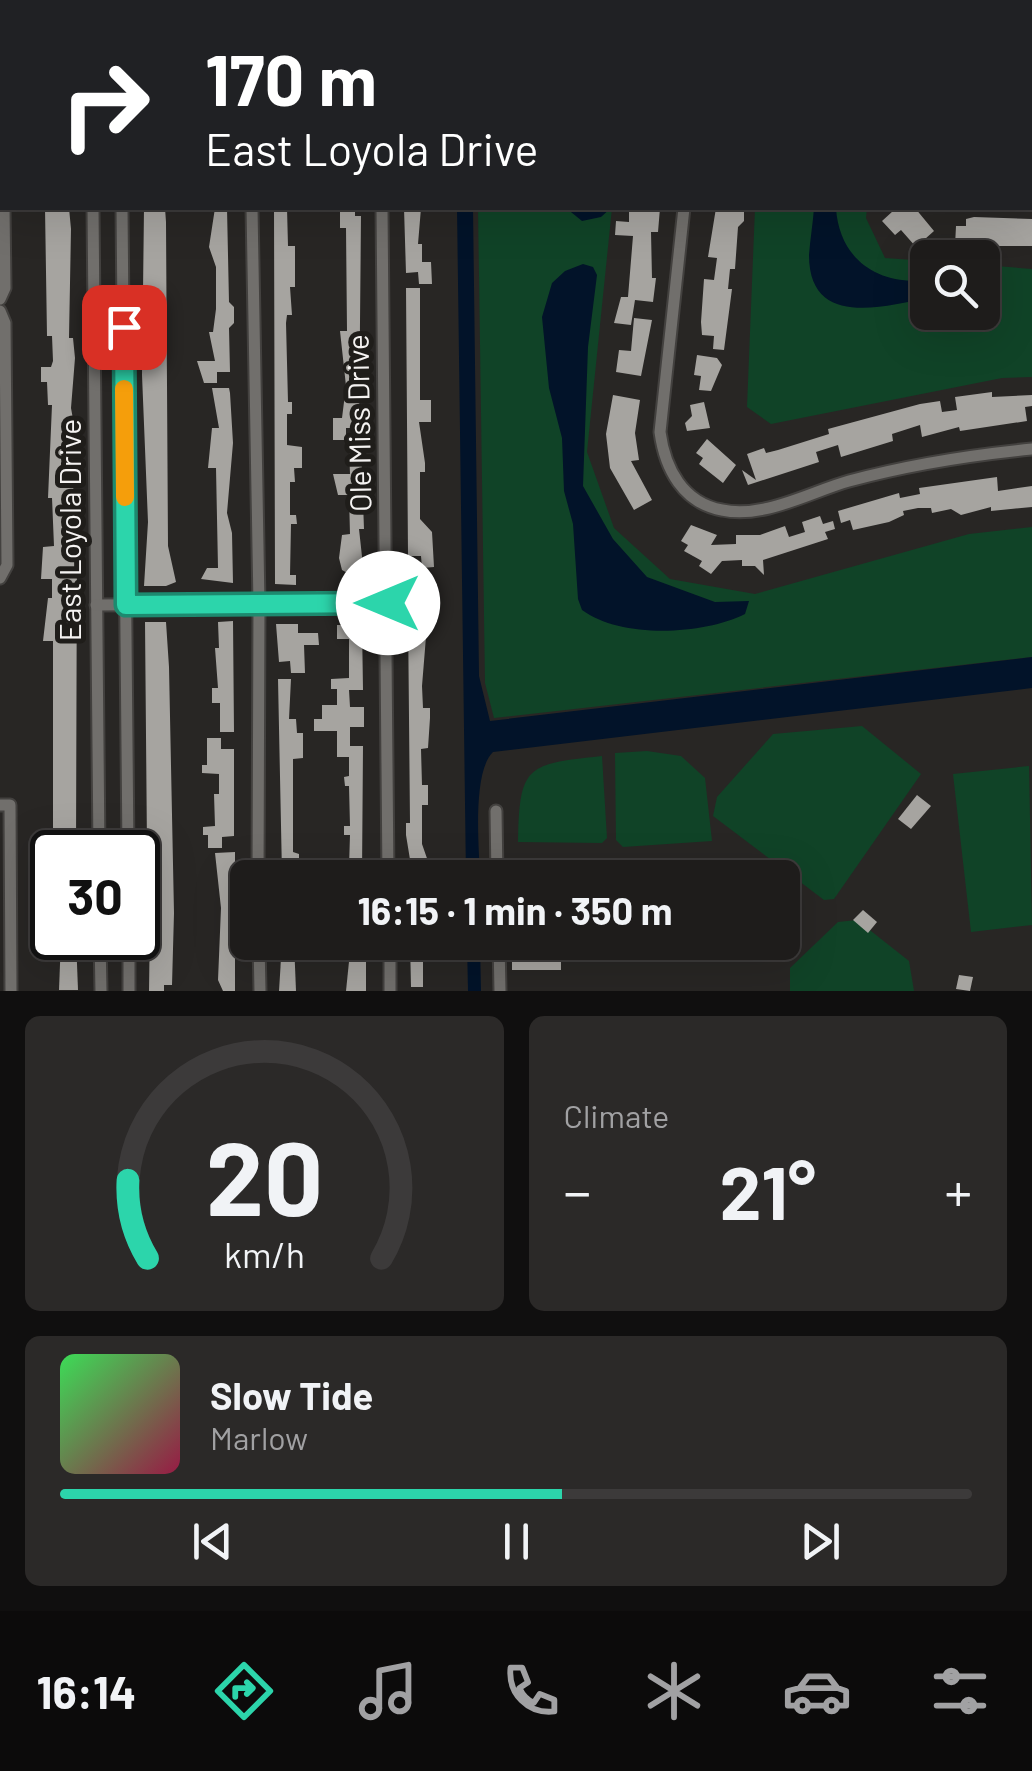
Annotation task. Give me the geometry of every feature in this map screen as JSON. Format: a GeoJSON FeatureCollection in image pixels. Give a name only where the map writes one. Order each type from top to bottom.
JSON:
{"type":"FeatureCollection","features":[{"type":"Feature","properties":{"kind":"street"},"geometry":{"type":"LineString","coordinates":[[0,299],[5,288],[4,210]]}},
{"type":"Feature","properties":{"kind":"street","name":"East Loyola Drive"},"geometry":{"type":"LineString","coordinates":[[93,210],[99,830]]}},
{"type":"Feature","properties":{"kind":"street","name":"East Loyola Drive"},"geometry":{"type":"LineString","coordinates":[[122,210],[128,830]]}},
{"type":"Feature","properties":{"kind":"street"},"geometry":{"type":"LineString","coordinates":[[252,210],[260,604],[258,860]]}},
{"type":"Feature","properties":{"kind":"street","name":"Ole Miss Drive"},"geometry":{"type":"LineString","coordinates":[[382,210],[388,860]]}},
{"type":"Feature","properties":{"kind":"street"},"geometry":{"type":"LineString","coordinates":[[684,210],[660,432],[668,468],[695,499],[719,510],[759,510],[904,469],[1032,449]]}},
{"type":"Feature","properties":{"kind":"street"},"geometry":{"type":"LineString","coordinates":[[0,311],[5,324],[8,565],[0,578]]}},
{"type":"Feature","properties":{"kind":"street"},"geometry":{"type":"LineString","coordinates":[[96,605],[388,603]]}},
{"type":"Feature","properties":{"kind":"street"},"geometry":{"type":"LineString","coordinates":[[0,805],[10,804],[10,991]]}},
{"type":"Feature","properties":{"kind":"street"},"geometry":{"type":"LineString","coordinates":[[496,811],[497,860]]}},
{"type":"Feature","properties":{"kind":"street"},"geometry":{"type":"LineString","coordinates":[[100,960],[101,991]]}},
{"type":"Feature","properties":{"kind":"street"},"geometry":{"type":"LineString","coordinates":[[129,960],[129,991]]}},
{"type":"Feature","properties":{"kind":"street"},"geometry":{"type":"LineString","coordinates":[[259,960],[260,991]]}},
{"type":"Feature","properties":{"kind":"street"},"geometry":{"type":"LineString","coordinates":[[390,960],[390,991]]}},
{"type":"Feature","properties":{"kind":"street"},"geometry":{"type":"LineString","coordinates":[[499,960],[500,991]]}},
{"type":"Feature","properties":{"kind":"green space"},"geometry":{"type":"Polygon","coordinates":[[[478,210],[612,210],[587,452],[614,528],[670,579],[755,594],[969,534],[1032,527],[1032,657],[494,718],[485,683],[478,210]]]}},
{"type":"Feature","properties":{"kind":"green space"},"geometry":{"type":"Polygon","coordinates":[[[755,210],[867,210],[866,218],[885,258],[910,260],[910,330],[1000,330],[1000,266],[1032,269],[1032,377],[1002,378],[771,424],[747,407],[755,210]]]}},
{"type":"Feature","properties":{"kind":"green space"},"geometry":{"type":"Polygon","coordinates":[[[862,726],[921,774],[834,899],[824,900],[800,882],[800,860],[771,860],[713,816],[717,797],[773,734],[862,726]]]}},
{"type":"Feature","properties":{"kind":"green space"},"geometry":{"type":"Polygon","coordinates":[[[647,751],[681,756],[705,778],[712,841],[623,847],[616,840],[615,753],[647,751]]]}},
{"type":"Feature","properties":{"kind":"green space"},"geometry":{"type":"Polygon","coordinates":[[[602,756],[607,838],[602,843],[518,842],[521,797],[532,773],[557,762],[602,756]]]}},
{"type":"Feature","properties":{"kind":"green space"},"geometry":{"type":"Polygon","coordinates":[[[1029,766],[1032,925],[971,932],[953,774],[1029,766]]]}},
{"type":"Feature","properties":{"kind":"green space"},"geometry":{"type":"Polygon","coordinates":[[[857,920],[909,961],[914,991],[790,991],[790,968],[838,922],[857,920]]]}},
{"type":"Feature","properties":{"kind":"water"},"geometry":{"type":"Polygon","coordinates":[[[457,210],[473,210],[479,676],[490,721],[1032,657],[1032,688],[493,752],[482,776],[479,860],[466,860],[457,210]]]}},
{"type":"Feature","properties":{"kind":"water"},"geometry":{"type":"Polygon","coordinates":[[[568,210],[609,210],[601,217],[582,221],[568,210]]]}},
{"type":"Feature","properties":{"kind":"water"},"geometry":{"type":"Polygon","coordinates":[[[814,210],[836,210],[844,241],[853,254],[877,273],[910,281],[910,301],[851,307],[821,294],[812,278],[809,255],[814,210]]]}},
{"type":"Feature","properties":{"kind":"water"},"geometry":{"type":"Polygon","coordinates":[[[583,264],[593,267],[597,275],[588,347],[583,486],[613,539],[647,577],[715,602],[749,601],[745,614],[707,626],[662,631],[618,626],[582,610],[573,524],[564,491],[562,438],[549,388],[542,317],[552,283],[565,271],[583,264]]]}},
{"type":"Feature","properties":{"kind":"water"},"geometry":{"type":"Polygon","coordinates":[[[467,960],[480,960],[481,991],[468,991],[467,960]]]}},
{"type":"Feature","properties":{"kind":"building"},"geometry":{"type":"Polygon","coordinates":[[[45,210],[69,210],[69,338],[73,338],[75,358],[71,408],[76,436],[72,474],[77,529],[76,830],[53,830],[53,641],[43,641],[52,579],[41,579],[43,547],[54,546],[52,498],[48,498],[52,405],[48,405],[47,382],[41,382],[41,367],[51,367],[52,336],[47,336],[45,210]]]}},
{"type":"Feature","properties":{"kind":"building"},"geometry":{"type":"Polygon","coordinates":[[[144,210],[165,210],[168,546],[176,582],[166,586],[144,586],[148,522],[142,375],[144,210]]]}},
{"type":"Feature","properties":{"kind":"building"},"geometry":{"type":"Polygon","coordinates":[[[215,210],[227,210],[229,302],[234,307],[234,323],[229,328],[230,372],[217,372],[217,383],[204,383],[197,361],[215,361],[209,332],[213,332],[216,309],[216,267],[209,247],[215,210]]]}},
{"type":"Feature","properties":{"kind":"building"},"geometry":{"type":"Polygon","coordinates":[[[274,210],[287,210],[288,246],[295,246],[295,287],[290,287],[292,315],[287,315],[286,323],[288,402],[292,402],[292,414],[287,414],[287,445],[302,447],[302,468],[294,468],[295,482],[290,482],[290,515],[296,515],[297,524],[291,524],[290,575],[296,575],[296,585],[275,584],[274,210]]]}},
{"type":"Feature","properties":{"kind":"building"},"geometry":{"type":"Polygon","coordinates":[[[340,210],[355,210],[355,216],[361,216],[359,428],[346,428],[346,440],[333,440],[333,418],[342,418],[346,386],[340,331],[347,331],[346,228],[340,228],[340,210]]]}},
{"type":"Feature","properties":{"kind":"building"},"geometry":{"type":"Polygon","coordinates":[[[404,210],[421,210],[418,244],[422,244],[422,262],[431,262],[432,284],[419,284],[418,272],[406,273],[404,210]]]}},
{"type":"Feature","properties":{"kind":"building"},"geometry":{"type":"Polygon","coordinates":[[[629,210],[660,210],[658,232],[651,232],[652,278],[656,278],[653,302],[635,300],[631,325],[614,323],[621,297],[628,297],[633,236],[615,235],[616,221],[629,222],[629,210]]]}},
{"type":"Feature","properties":{"kind":"building"},"geometry":{"type":"Polygon","coordinates":[[[716,210],[744,210],[744,221],[738,227],[735,269],[730,269],[728,289],[732,289],[724,350],[713,349],[714,336],[702,335],[704,279],[714,280],[717,258],[708,257],[716,210]]]}},
{"type":"Feature","properties":{"kind":"building"},"geometry":{"type":"Polygon","coordinates":[[[892,210],[917,210],[934,231],[924,240],[910,240],[901,230],[895,235],[882,221],[892,210]]]}},
{"type":"Feature","properties":{"kind":"building"},"geometry":{"type":"Polygon","coordinates":[[[966,219],[1032,219],[1032,246],[1000,246],[1000,240],[955,240],[956,226],[966,226],[966,219]]]}},
{"type":"Feature","properties":{"kind":"building"},"geometry":{"type":"Polygon","coordinates":[[[406,288],[420,288],[420,400],[431,400],[431,422],[419,422],[425,463],[425,472],[420,472],[420,519],[432,532],[434,567],[422,568],[421,556],[408,556],[406,288]]]}},
{"type":"Feature","properties":{"kind":"building"},"geometry":{"type":"Polygon","coordinates":[[[634,318],[652,320],[641,376],[616,372],[619,350],[631,351],[634,318]]]}},
{"type":"Feature","properties":{"kind":"building"},"geometry":{"type":"Polygon","coordinates":[[[697,355],[717,358],[722,365],[711,391],[699,390],[701,376],[694,375],[697,355]]]}},
{"type":"Feature","properties":{"kind":"building"},"geometry":{"type":"Polygon","coordinates":[[[212,388],[229,388],[230,393],[233,443],[227,513],[232,533],[233,583],[201,579],[207,568],[218,568],[216,468],[208,468],[212,428],[219,428],[212,388]]]}},
{"type":"Feature","properties":{"kind":"building"},"geometry":{"type":"Polygon","coordinates":[[[992,392],[992,397],[1032,395],[1032,406],[1025,407],[1027,421],[960,431],[959,427],[922,437],[920,425],[892,434],[893,441],[841,457],[838,445],[816,452],[819,462],[748,485],[742,470],[756,480],[747,454],[764,448],[766,453],[778,450],[829,434],[828,429],[920,404],[940,401],[942,412],[957,410],[955,397],[992,392]]]}},
{"type":"Feature","properties":{"kind":"building"},"geometry":{"type":"Polygon","coordinates":[[[613,395],[640,400],[635,433],[639,460],[631,461],[652,500],[634,510],[610,468],[606,434],[613,395]]]}},
{"type":"Feature","properties":{"kind":"building"},"geometry":{"type":"Polygon","coordinates":[[[704,402],[710,428],[687,431],[685,423],[692,416],[690,405],[704,402]]]}},
{"type":"Feature","properties":{"kind":"building"},"geometry":{"type":"Polygon","coordinates":[[[707,439],[736,465],[723,483],[699,464],[703,458],[696,453],[707,439]]]}},
{"type":"Feature","properties":{"kind":"building"},"geometry":{"type":"Polygon","coordinates":[[[349,446],[361,446],[364,529],[359,529],[365,584],[351,584],[351,575],[342,570],[339,558],[342,535],[350,534],[349,495],[338,495],[333,474],[350,474],[349,446]]]}},
{"type":"Feature","properties":{"kind":"building"},"geometry":{"type":"Polygon","coordinates":[[[997,477],[998,491],[1032,486],[1032,507],[991,511],[991,507],[961,515],[951,509],[932,513],[931,508],[918,508],[903,511],[904,515],[889,522],[853,530],[850,520],[841,523],[838,511],[899,493],[900,498],[920,494],[919,488],[997,477]]]}},
{"type":"Feature","properties":{"kind":"building"},"geometry":{"type":"Polygon","coordinates":[[[820,516],[823,524],[833,521],[835,529],[825,532],[828,539],[763,560],[764,575],[755,566],[742,566],[742,560],[722,561],[711,574],[699,566],[702,561],[684,551],[688,545],[681,541],[691,525],[717,535],[711,545],[736,544],[736,535],[760,535],[785,526],[789,537],[805,532],[802,522],[820,516]]]}},
{"type":"Feature","properties":{"kind":"building"},"geometry":{"type":"Polygon","coordinates":[[[409,572],[421,572],[422,596],[410,596],[409,572]]]}},
{"type":"Feature","properties":{"kind":"building"},"geometry":{"type":"Polygon","coordinates":[[[428,612],[422,686],[423,708],[430,708],[430,718],[428,748],[421,749],[422,785],[428,785],[428,805],[422,805],[422,844],[428,860],[410,860],[406,835],[406,823],[410,823],[408,613],[428,612]]]}},
{"type":"Feature","properties":{"kind":"building"},"geometry":{"type":"Polygon","coordinates":[[[233,621],[234,732],[220,732],[220,703],[212,703],[212,688],[218,688],[218,622],[233,621]]]}},
{"type":"Feature","properties":{"kind":"building"},"geometry":{"type":"Polygon","coordinates":[[[145,622],[166,622],[174,913],[172,985],[164,985],[164,991],[149,991],[149,960],[160,960],[160,830],[147,830],[145,622]]]}},
{"type":"Feature","properties":{"kind":"building"},"geometry":{"type":"Polygon","coordinates":[[[276,624],[298,624],[298,633],[318,633],[319,645],[304,645],[305,673],[291,673],[290,661],[279,662],[276,624]]]}},
{"type":"Feature","properties":{"kind":"building"},"geometry":{"type":"Polygon","coordinates":[[[337,625],[362,625],[363,690],[349,690],[350,707],[364,707],[364,727],[350,727],[350,746],[363,746],[362,860],[349,860],[350,835],[344,835],[344,826],[350,826],[349,786],[345,786],[344,777],[349,776],[349,757],[337,757],[337,731],[314,731],[314,719],[322,719],[322,705],[337,705],[337,689],[331,689],[331,679],[349,678],[349,639],[337,639],[337,625]]]}},
{"type":"Feature","properties":{"kind":"building"},"geometry":{"type":"Polygon","coordinates":[[[278,679],[291,679],[289,719],[296,719],[297,733],[303,733],[303,758],[293,759],[293,852],[299,854],[299,860],[282,860],[278,679]]]}},
{"type":"Feature","properties":{"kind":"building"},"geometry":{"type":"Polygon","coordinates":[[[207,738],[221,738],[221,749],[234,749],[234,836],[222,837],[222,848],[208,848],[208,835],[203,835],[203,827],[215,826],[214,794],[219,794],[219,774],[202,773],[202,765],[207,765],[207,738]]]}},
{"type":"Feature","properties":{"kind":"building"},"geometry":{"type":"Polygon","coordinates":[[[917,795],[931,806],[911,829],[898,819],[917,795]]]}},
{"type":"Feature","properties":{"kind":"building"},"geometry":{"type":"Polygon","coordinates":[[[235,852],[235,860],[230,860],[230,960],[235,960],[235,991],[223,991],[218,980],[221,908],[215,853],[235,852]]]}},
{"type":"Feature","properties":{"kind":"building"},"geometry":{"type":"Polygon","coordinates":[[[863,910],[877,922],[868,933],[853,920],[863,910]]]}},
{"type":"Feature","properties":{"kind":"building"},"geometry":{"type":"Polygon","coordinates":[[[60,960],[77,960],[78,990],[59,990],[60,960]]]}},
{"type":"Feature","properties":{"kind":"building"},"geometry":{"type":"Polygon","coordinates":[[[281,960],[295,960],[296,991],[279,991],[281,960]]]}},
{"type":"Feature","properties":{"kind":"building"},"geometry":{"type":"Polygon","coordinates":[[[349,960],[366,960],[366,991],[346,991],[349,960]]]}},
{"type":"Feature","properties":{"kind":"building"},"geometry":{"type":"Polygon","coordinates":[[[410,960],[423,960],[423,987],[411,987],[410,960]]]}},
{"type":"Feature","properties":{"kind":"building"},"geometry":{"type":"Polygon","coordinates":[[[512,960],[561,960],[561,970],[512,970],[512,960]]]}},
{"type":"Feature","properties":{"kind":"building"},"geometry":{"type":"Polygon","coordinates":[[[959,975],[973,977],[970,991],[956,989],[959,975]]]}},
{"type":"Feature","properties":{"kind":"slow traffic"},"geometry":{"type":"LineString","coordinates":[[124,389],[125,497]]}},
{"type":"Feature","properties":{"kind":"route"},"geometry":{"type":"LineString","coordinates":[[124,327],[126,605],[388,603]]}}]}
